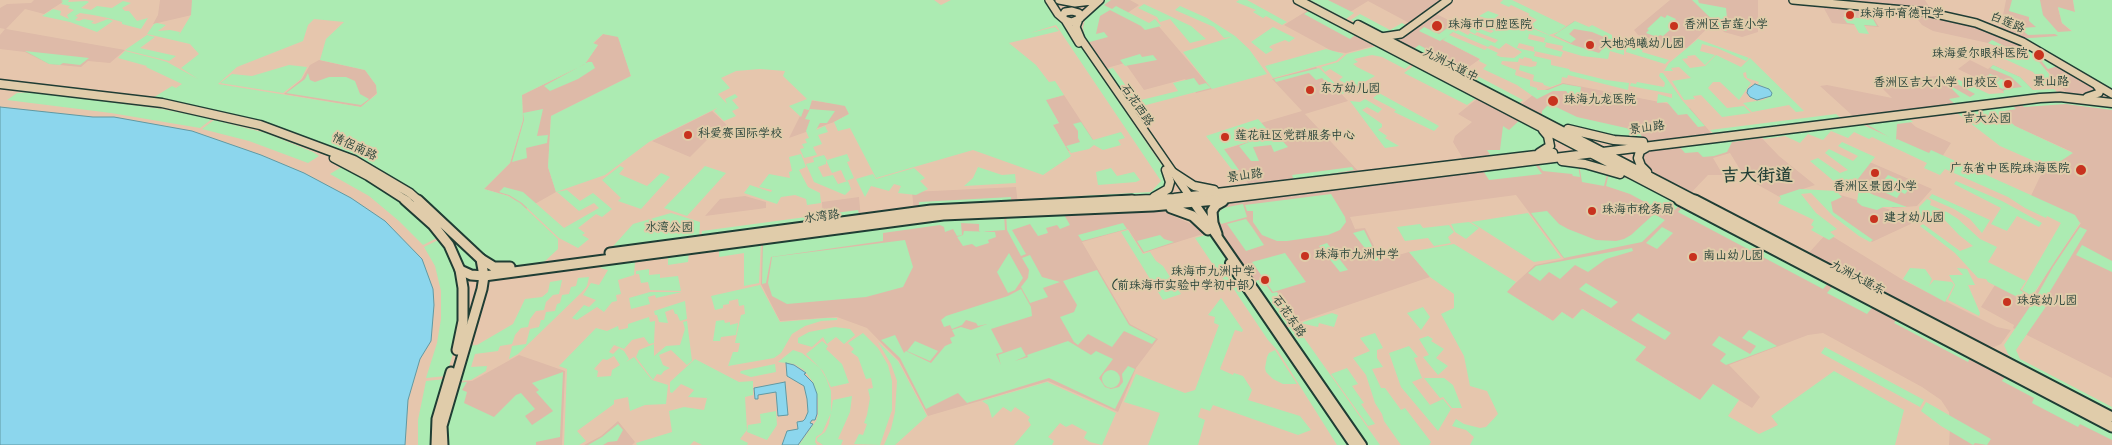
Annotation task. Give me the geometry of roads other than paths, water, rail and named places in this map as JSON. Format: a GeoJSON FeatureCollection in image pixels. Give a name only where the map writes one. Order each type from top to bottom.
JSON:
{"type":"FeatureCollection","features":[{"type":"Feature","properties":{"kind":"main road","name":"石花西路"},"geometry":{"type":"LineString","coordinates":[[1049,0],[1170,171]]}},
{"type":"Feature","properties":{"kind":"main road"},"geometry":{"type":"LineString","coordinates":[[1055,0],[1072,11],[1079,13],[1080,18]]}},
{"type":"Feature","properties":{"kind":"main road"},"geometry":{"type":"LineString","coordinates":[[1060,0],[1075,3],[1093,0]]}},
{"type":"Feature","properties":{"kind":"main road"},"geometry":{"type":"LineString","coordinates":[[1093,0],[1064,13],[1063,19],[1072,22],[1080,18],[1100,0]]}},
{"type":"Feature","properties":{"kind":"main road","name":"九洲大道中"},"geometry":{"type":"LineString","coordinates":[[1298,0],[1593,151]]}},
{"type":"Feature","properties":{"kind":"main road","name":"九洲大道中"},"geometry":{"type":"LineString","coordinates":[[1310,0],[1593,151]]}},
{"type":"Feature","properties":{"kind":"main road"},"geometry":{"type":"LineString","coordinates":[[1381,37],[1400,34],[1448,0]]}},
{"type":"Feature","properties":{"kind":"main road","name":"白莲路"},"geometry":{"type":"LineString","coordinates":[[1793,0],[1952,16],[2000,31],[2023,42],[2112,93]]}},
{"type":"Feature","properties":{"kind":"main road"},"geometry":{"type":"LineString","coordinates":[[1085,45],[1082,27],[1084,18],[1090,8]]}},
{"type":"Feature","properties":{"kind":"main road","name":"石花西路"},"geometry":{"type":"LineString","coordinates":[[1080,18],[1077,30],[1085,45],[1190,200]]}},
{"type":"Feature","properties":{"kind":"main road"},"geometry":{"type":"LineString","coordinates":[[1400,34],[1403,48]]}},
{"type":"Feature","properties":{"kind":"main road"},"geometry":{"type":"LineString","coordinates":[[2087,96],[2099,93],[2100,90],[2096,84]]}},
{"type":"Feature","properties":{"kind":"main road","name":"情侣南路"},"geometry":{"type":"LineString","coordinates":[[0,86],[162,103],[218,114],[281,131],[354,160],[410,193],[482,260]]}},
{"type":"Feature","properties":{"kind":"main road","name":"情侣南路"},"geometry":{"type":"LineString","coordinates":[[0,86],[183,111],[244,125],[291,139],[338,159],[402,198],[433,225],[449,245],[460,270],[463,288],[460,342],[437,419],[436,445]]}},
{"type":"Feature","properties":{"kind":"main road","name":"景山路"},"geometry":{"type":"LineString","coordinates":[[1190,200],[1228,199],[2032,94],[2049,93],[2087,96],[2112,101]]}},
{"type":"Feature","properties":{"kind":"main road","name":"景山路"},"geometry":{"type":"LineString","coordinates":[[1649,144],[2040,98],[2060,97],[2112,101]]}},
{"type":"Feature","properties":{"kind":"main road"},"geometry":{"type":"LineString","coordinates":[[1538,122],[1606,139],[1649,144]]}},
{"type":"Feature","properties":{"kind":"main road"},"geometry":{"type":"LineString","coordinates":[[1532,159],[1550,146],[1548,136],[1538,122]]}},
{"type":"Feature","properties":{"kind":"main road"},"geometry":{"type":"LineString","coordinates":[[1649,144],[1640,151],[1639,162],[1656,183]]}},
{"type":"Feature","properties":{"kind":"main road","name":"九洲大道东"},"geometry":{"type":"LineString","coordinates":[[1593,151],[2112,417]]}},
{"type":"Feature","properties":{"kind":"main road"},"geometry":{"type":"LineString","coordinates":[[1532,159],[1585,164],[1656,183]]}},
{"type":"Feature","properties":{"kind":"main road","name":"景山路"},"geometry":{"type":"LineString","coordinates":[[1190,200],[1292,182],[1532,159]]}},
{"type":"Feature","properties":{"kind":"main road"},"geometry":{"type":"LineString","coordinates":[[1170,171],[1186,182],[1201,188],[1236,191]]}},
{"type":"Feature","properties":{"kind":"main road"},"geometry":{"type":"LineString","coordinates":[[1144,200],[1161,195],[1168,189],[1170,171]]}},
{"type":"Feature","properties":{"kind":"main road","name":"九洲大道东"},"geometry":{"type":"LineString","coordinates":[[1656,183],[2112,427]]}},
{"type":"Feature","properties":{"kind":"main road"},"geometry":{"type":"LineString","coordinates":[[1217,234],[1212,209],[1216,204],[1228,199]]}},
{"type":"Feature","properties":{"kind":"main road","name":"水湾路"},"geometry":{"type":"LineString","coordinates":[[482,260],[494,267],[506,270],[827,227],[931,210],[1144,200],[1190,200]]}},
{"type":"Feature","properties":{"kind":"main road","name":"水湾路"},"geometry":{"type":"LineString","coordinates":[[827,227],[944,215],[1153,206],[1190,200]]}},
{"type":"Feature","properties":{"kind":"main road","name":"石花东路"},"geometry":{"type":"LineString","coordinates":[[1190,200],[1208,230],[1354,445]]}},
{"type":"Feature","properties":{"kind":"main road","name":"石花东路"},"geometry":{"type":"LineString","coordinates":[[1190,200],[1217,234],[1362,445]]}},
{"type":"Feature","properties":{"kind":"main road"},"geometry":{"type":"LineString","coordinates":[[1153,206],[1186,212],[1208,230]]}},
{"type":"Feature","properties":{"kind":"main road"},"geometry":{"type":"LineString","coordinates":[[449,245],[454,240],[461,240]]}},
{"type":"Feature","properties":{"kind":"main road"},"geometry":{"type":"LineString","coordinates":[[443,445],[442,426],[482,289],[482,260]]}},
{"type":"Feature","properties":{"kind":"main road"},"geometry":{"type":"LineString","coordinates":[[460,270],[482,275]]}},
{"type":"Feature","properties":{"kind":"main road"},"geometry":{"type":"LineString","coordinates":[[463,288],[482,275],[506,270]]}},
{"type":"Feature","properties":{"kind":"main road"},"geometry":{"type":"LineString","coordinates":[[482,289],[506,270]]}},
{"type":"Feature","properties":{"kind":"water"},"geometry":{"type":"Polygon","coordinates":[[[1755,84],[1769,89],[1772,93],[1771,96],[1757,100],[1750,97],[1747,93],[1748,89],[1755,84]]]}},
{"type":"Feature","properties":{"kind":"water"},"geometry":{"type":"Polygon","coordinates":[[[0,107],[93,117],[114,117],[192,131],[261,155],[304,173],[351,198],[385,221],[422,259],[433,289],[434,305],[431,341],[420,359],[408,400],[405,445],[0,445],[0,107]]]}},
{"type":"Feature","properties":{"kind":"water"},"geometry":{"type":"Polygon","coordinates":[[[786,363],[794,365],[806,373],[804,374],[813,383],[817,394],[817,414],[815,420],[812,420],[810,423],[813,424],[798,445],[782,445],[787,431],[798,429],[797,422],[803,421],[808,412],[804,386],[787,376],[786,363]]]}},
{"type":"Feature","properties":{"kind":"water"},"geometry":{"type":"Polygon","coordinates":[[[785,382],[788,415],[778,416],[776,392],[758,395],[758,399],[755,399],[754,388],[785,382]]]}},
{"type":"Feature","properties":{"kind":"place","name":"珠海市育德中学"},"geometry":{"type":"Point","coordinates":[1850,15]}},
{"type":"Feature","properties":{"kind":"place","name":"珠海市口腔医院"},"geometry":{"type":"Point","coordinates":[1437,26]}},
{"type":"Feature","properties":{"kind":"place","name":"香洲区吉莲小学"},"geometry":{"type":"Point","coordinates":[1674,26]}},
{"type":"Feature","properties":{"kind":"place","name":"大地鸿曦幼儿园"},"geometry":{"type":"Point","coordinates":[1590,45]}},
{"type":"Feature","properties":{"kind":"place","name":"珠海爱尔眼科医院"},"geometry":{"type":"Point","coordinates":[2039,55]}},
{"type":"Feature","properties":{"kind":"place","name":"香洲区吉大小学 旧校区"},"geometry":{"type":"Point","coordinates":[2008,84]}},
{"type":"Feature","properties":{"kind":"place","name":"东方幼儿园"},"geometry":{"type":"Point","coordinates":[1310,90]}},
{"type":"Feature","properties":{"kind":"place","name":"珠海九龙医院"},"geometry":{"type":"Point","coordinates":[1553,101]}},
{"type":"Feature","properties":{"kind":"place","name":"科爱赛国际学校"},"geometry":{"type":"Point","coordinates":[688,135]}},
{"type":"Feature","properties":{"kind":"place","name":"莲花社区党群服务中心"},"geometry":{"type":"Point","coordinates":[1225,137]}},
{"type":"Feature","properties":{"kind":"place","name":"广东省中医院珠海医院"},"geometry":{"type":"Point","coordinates":[2081,170]}},
{"type":"Feature","properties":{"kind":"place","name":"香洲区景园小学"},"geometry":{"type":"Point","coordinates":[1875,173]}},
{"type":"Feature","properties":{"kind":"place","name":"珠海市税务局"},"geometry":{"type":"Point","coordinates":[1592,211]}},
{"type":"Feature","properties":{"kind":"place","name":"建才幼儿园"},"geometry":{"type":"Point","coordinates":[1874,219]}},
{"type":"Feature","properties":{"kind":"place","name":"珠海市九洲中学"},"geometry":{"type":"Point","coordinates":[1305,256]}},
{"type":"Feature","properties":{"kind":"place","name":"南山幼儿园"},"geometry":{"type":"Point","coordinates":[1693,257]}},
{"type":"Feature","properties":{"kind":"place","name":"珠海市九洲中学 (前珠海市实验中学初中部)"},"geometry":{"type":"Point","coordinates":[1265,280]}},
{"type":"Feature","properties":{"kind":"place","name":"珠宾幼儿园"},"geometry":{"type":"Point","coordinates":[2007,302]}},
{"type":"Feature","properties":{"kind":"district","name":"吉大街道"},"geometry":{"type":"Point","coordinates":[1757,178]}},
{"type":"Feature","properties":{"kind":"park label","name":"吉大公园"},"geometry":{"type":"Point","coordinates":[1987,120]}},
{"type":"Feature","properties":{"kind":"park label","name":"水湾公园"},"geometry":{"type":"Point","coordinates":[669,229]}}]}
